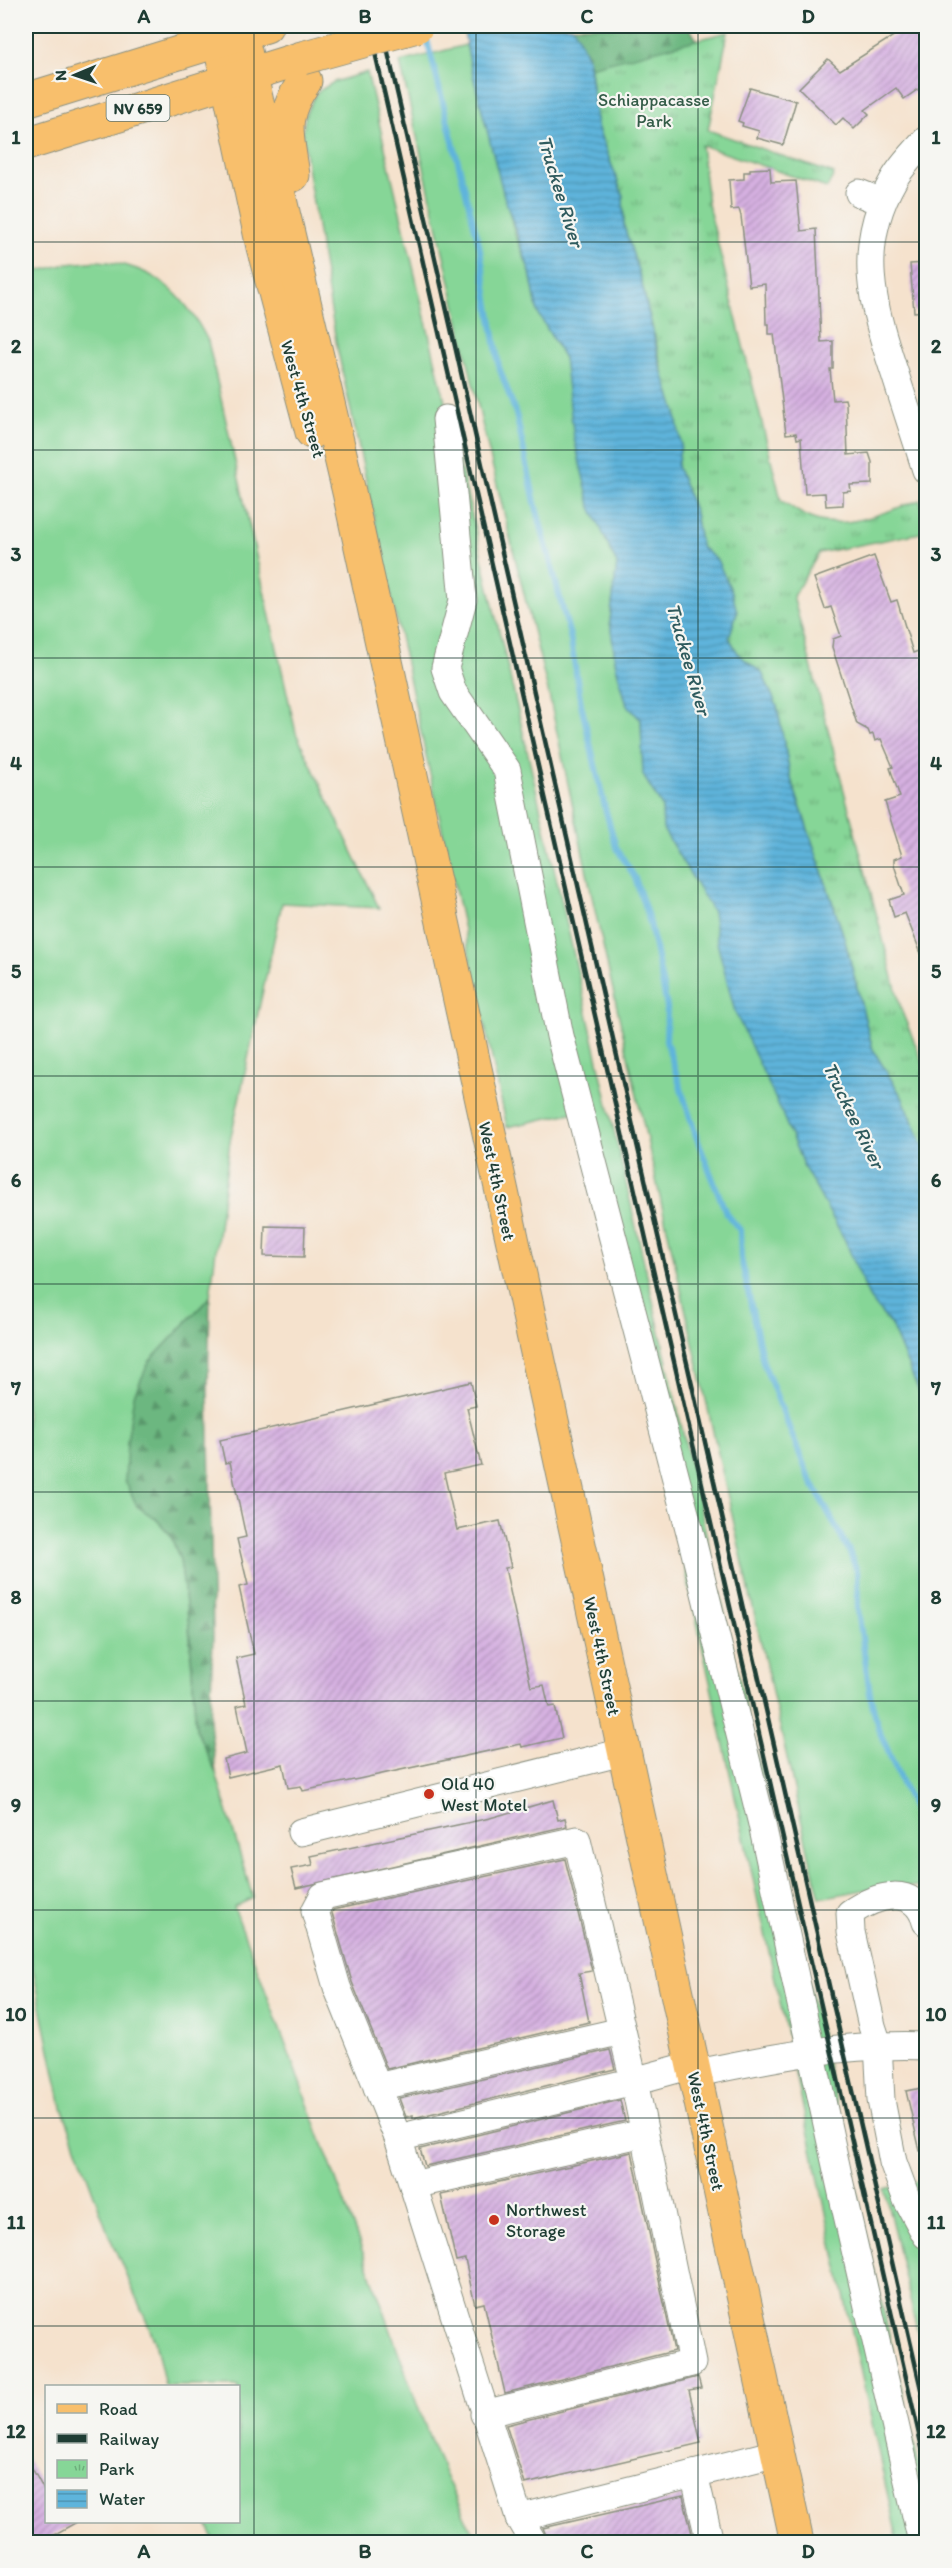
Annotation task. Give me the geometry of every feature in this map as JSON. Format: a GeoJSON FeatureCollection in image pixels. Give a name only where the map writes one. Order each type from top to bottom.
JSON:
{"type":"FeatureCollection","features":[{"type":"Feature","properties":{"kind":"main road","name":"NV 659"},"geometry":{"type":"LineString","coordinates":[[26,144],[238,76],[303,70],[411,27]]}},
{"type":"Feature","properties":{"kind":"main road","name":"NV 659"},"geometry":{"type":"LineString","coordinates":[[26,100],[236,30]]}},
{"type":"Feature","properties":{"kind":"main road","name":"West 4th Street"},"geometry":{"type":"LineString","coordinates":[[236,30],[238,76],[280,319],[408,769]]}},
{"type":"Feature","properties":{"kind":"main road"},"geometry":{"type":"LineString","coordinates":[[300,284],[298,228],[287,116],[303,70]]}},
{"type":"Feature","properties":{"kind":"main road","name":"West 4th Street"},"geometry":{"type":"LineString","coordinates":[[238,76],[300,284],[349,492],[797,2542]]}},
{"type":"Feature","properties":{"kind":"street"},"geometry":{"type":"LineString","coordinates":[[927,140],[894,177],[871,197],[873,230],[870,286],[878,324],[927,470]]}},
{"type":"Feature","properties":{"kind":"street"},"geometry":{"type":"LineString","coordinates":[[446,419],[463,600],[446,668],[453,692],[507,770],[560,1036],[697,1562],[761,1820],[813,2051],[842,2196],[922,2542]]}},
{"type":"Feature","properties":{"kind":"street"},"geometry":{"type":"LineString","coordinates":[[302,1832],[623,1752]]}},
{"type":"Feature","properties":{"kind":"street"},"geometry":{"type":"LineString","coordinates":[[484,2414],[692,2363],[633,2081],[577,1840],[323,1896],[315,1911],[338,1987],[398,2138],[484,2414],[519,2518],[533,2542]]}},
{"type":"Feature","properties":{"kind":"street"},"geometry":{"type":"LineString","coordinates":[[927,1922],[923,1910],[912,1900],[895,1896],[869,1900],[850,1913],[851,1932],[878,2044],[881,2100],[893,2162],[907,2200],[927,2235]]}},
{"type":"Feature","properties":{"kind":"street"},"geometry":{"type":"LineString","coordinates":[[377,2087],[622,2031]]}},
{"type":"Feature","properties":{"kind":"street"},"geometry":{"type":"LineString","coordinates":[[398,2138],[692,2069],[878,2044],[927,2046]]}},
{"type":"Feature","properties":{"kind":"street"},"geometry":{"type":"LineString","coordinates":[[413,2184],[644,2133]]}},
{"type":"Feature","properties":{"kind":"street"},"geometry":{"type":"LineString","coordinates":[[519,2518],[777,2453]]}},
{"type":"Feature","properties":{"kind":"street"},"geometry":{"type":"LineString","coordinates":[[694,2474],[710,2542]]}},
{"type":"Feature","properties":{"kind":"green space"},"geometry":{"type":"Polygon","coordinates":[[[573,26],[688,26],[697,40],[590,67],[573,26]]]}},
{"type":"Feature","properties":{"kind":"green space","name":"Schiappacasse Park"},"geometry":{"type":"Polygon","coordinates":[[[728,32],[708,130],[834,174],[827,188],[701,145],[708,204],[781,500],[810,518],[837,523],[865,518],[920,500],[926,520],[926,532],[819,553],[793,596],[902,1012],[926,1070],[926,1152],[902,1097],[873,1050],[844,937],[791,779],[777,706],[762,673],[739,655],[729,637],[737,612],[717,560],[701,547],[695,513],[677,466],[681,445],[641,280],[624,226],[623,196],[597,126],[590,67],[728,32]]]}},
{"type":"Feature","properties":{"kind":"green space"},"geometry":{"type":"Polygon","coordinates":[[[466,45],[515,234],[530,272],[538,313],[564,358],[605,539],[617,564],[610,621],[616,666],[627,705],[641,720],[643,775],[662,806],[663,829],[714,912],[717,942],[727,975],[804,1167],[845,1240],[870,1299],[891,1325],[926,1408],[926,1886],[874,1888],[820,1898],[810,1859],[596,915],[549,695],[484,432],[400,62],[466,45]]]}},
{"type":"Feature","properties":{"kind":"green space"},"geometry":{"type":"Polygon","coordinates":[[[367,72],[519,715],[926,2496],[926,2542],[898,2542],[585,1110],[507,1127],[337,347],[307,166],[303,130],[306,113],[317,92],[334,82],[367,72]]]}},
{"type":"Feature","properties":{"kind":"green space"},"geometry":{"type":"Polygon","coordinates":[[[98,261],[135,268],[151,275],[165,284],[189,309],[208,341],[296,733],[379,908],[282,903],[230,1141],[210,1297],[186,1322],[137,1506],[156,1519],[170,1534],[180,1560],[189,1625],[196,1729],[216,1773],[253,1898],[234,1907],[431,2442],[478,2542],[215,2542],[206,2523],[240,2523],[240,2385],[165,2385],[155,2341],[108,2233],[62,2107],[26,1936],[26,274],[67,264],[98,261]]]}},
{"type":"Feature","properties":{"kind":"green space"},"geometry":{"type":"Polygon","coordinates":[[[210,1297],[208,1389],[213,1637],[210,1724],[216,1773],[196,1729],[189,1625],[180,1560],[170,1534],[156,1519],[137,1506],[125,1480],[127,1442],[134,1395],[149,1362],[210,1297]]]}},
{"type":"Feature","properties":{"kind":"green space"},"geometry":{"type":"Polygon","coordinates":[[[926,2179],[926,2368],[884,2189],[926,2179]]]}},
{"type":"Feature","properties":{"kind":"water","name":"Truckee River"},"geometry":{"type":"Polygon","coordinates":[[[463,26],[573,26],[588,58],[597,126],[623,196],[624,226],[641,280],[660,364],[675,409],[681,445],[677,466],[695,513],[701,547],[717,560],[732,592],[737,612],[729,638],[739,655],[762,673],[777,706],[791,779],[844,937],[873,1050],[902,1097],[926,1152],[926,1408],[891,1325],[870,1299],[845,1240],[804,1167],[779,1106],[735,1012],[717,942],[713,912],[663,829],[662,806],[643,775],[641,720],[627,705],[616,666],[610,621],[617,564],[590,505],[574,438],[564,358],[538,313],[530,272],[504,196],[470,64],[463,26]]]}},
{"type":"Feature","properties":{"kind":"building"},"geometry":{"type":"Polygon","coordinates":[[[909,26],[927,26],[927,83],[904,99],[896,88],[865,110],[869,114],[854,129],[843,118],[836,125],[799,88],[828,59],[840,70],[909,26]]]}},
{"type":"Feature","properties":{"kind":"building"},"geometry":{"type":"Polygon","coordinates":[[[750,88],[796,101],[783,145],[757,138],[759,131],[742,126],[743,123],[738,121],[750,88]]]}},
{"type":"Feature","properties":{"kind":"building"},"geometry":{"type":"Polygon","coordinates":[[[770,168],[771,182],[796,181],[801,231],[816,229],[821,342],[833,341],[833,369],[830,369],[833,400],[845,399],[848,455],[869,453],[872,462],[872,484],[850,485],[851,491],[843,492],[843,505],[826,506],[825,493],[805,494],[801,438],[797,439],[796,433],[786,434],[774,334],[769,334],[769,324],[766,324],[765,284],[749,286],[741,216],[739,209],[731,210],[729,180],[744,179],[744,172],[750,172],[750,169],[770,168]]]}},
{"type":"Feature","properties":{"kind":"building"},"geometry":{"type":"Polygon","coordinates":[[[927,263],[927,311],[914,312],[910,264],[927,263]]]}},
{"type":"Feature","properties":{"kind":"building"},"geometry":{"type":"Polygon","coordinates":[[[874,556],[891,602],[897,600],[913,653],[921,650],[927,669],[927,960],[924,961],[905,913],[894,917],[889,900],[904,895],[894,865],[894,859],[902,856],[885,802],[900,797],[890,768],[893,767],[881,739],[875,741],[873,734],[870,735],[868,730],[857,724],[832,647],[833,639],[841,636],[831,607],[825,609],[814,578],[874,556]]]}},
{"type":"Feature","properties":{"kind":"building"},"geometry":{"type":"Polygon","coordinates":[[[265,1226],[305,1227],[304,1257],[264,1256],[265,1226]]]}},
{"type":"Feature","properties":{"kind":"building"},"geometry":{"type":"Polygon","coordinates":[[[471,1382],[476,1406],[467,1408],[481,1465],[444,1473],[457,1530],[500,1521],[511,1567],[505,1568],[531,1687],[544,1685],[549,1707],[555,1706],[562,1738],[522,1747],[521,1744],[303,1791],[301,1786],[288,1788],[283,1764],[228,1777],[224,1759],[247,1753],[237,1706],[246,1704],[236,1658],[254,1654],[239,1587],[248,1585],[237,1539],[246,1537],[230,1462],[225,1463],[220,1440],[471,1382]]]}},
{"type":"Feature","properties":{"kind":"building"},"geometry":{"type":"Polygon","coordinates":[[[553,1800],[558,1820],[565,1818],[567,1826],[296,1888],[291,1869],[313,1865],[311,1856],[490,1818],[553,1800]]]}},
{"type":"Feature","properties":{"kind":"building"},"geometry":{"type":"Polygon","coordinates":[[[565,1859],[592,1971],[579,1973],[589,2022],[387,2069],[352,1982],[333,1910],[565,1859]]]}},
{"type":"Feature","properties":{"kind":"building"},"geometry":{"type":"Polygon","coordinates":[[[610,2050],[615,2069],[413,2118],[413,2115],[406,2117],[399,2098],[610,2050]]]}},
{"type":"Feature","properties":{"kind":"building"},"geometry":{"type":"Polygon","coordinates":[[[927,2087],[927,2150],[920,2151],[906,2091],[927,2087]]]}},
{"type":"Feature","properties":{"kind":"building"},"geometry":{"type":"Polygon","coordinates":[[[620,2100],[625,2121],[425,2166],[420,2149],[620,2100]]]}},
{"type":"Feature","properties":{"kind":"building"},"geometry":{"type":"Polygon","coordinates":[[[632,2152],[674,2351],[505,2393],[484,2303],[475,2305],[465,2259],[456,2261],[441,2195],[632,2152]]]}},
{"type":"Feature","properties":{"kind":"building"},"geometry":{"type":"Polygon","coordinates":[[[698,2377],[701,2388],[689,2390],[701,2443],[525,2484],[506,2425],[698,2377]]]}},
{"type":"Feature","properties":{"kind":"building"},"geometry":{"type":"Polygon","coordinates":[[[26,2457],[45,2492],[45,2523],[75,2523],[41,2542],[26,2542],[26,2457]]]}},
{"type":"Feature","properties":{"kind":"building"},"geometry":{"type":"Polygon","coordinates":[[[683,2496],[694,2542],[549,2542],[543,2528],[683,2496]]]}},
{"type":"Feature","properties":{"kind":"waterway"},"geometry":{"type":"LineString","coordinates":[[425,32],[479,244],[499,367],[516,414],[536,507],[570,636],[581,704],[605,808],[616,847],[635,878],[650,923],[667,1007],[666,1041],[696,1136],[726,1213],[740,1230],[741,1258],[763,1362],[808,1475],[849,1551],[857,1571],[858,1610],[870,1694],[878,1728],[926,1839]]}},
{"type":"Feature","properties":{"kind":"railway"},"geometry":{"type":"LineString","coordinates":[[369,26],[926,2465]]}},
{"type":"Feature","properties":{"kind":"railway"},"geometry":{"type":"LineString","coordinates":[[382,26],[926,2411]]}},
{"type":"Feature","properties":{"kind":"place","name":"Old 40 West Motel"},"geometry":{"type":"Point","coordinates":[429,1794]}},
{"type":"Feature","properties":{"kind":"place","name":"Northwest Storage"},"geometry":{"type":"Point","coordinates":[494,2220]}}]}
